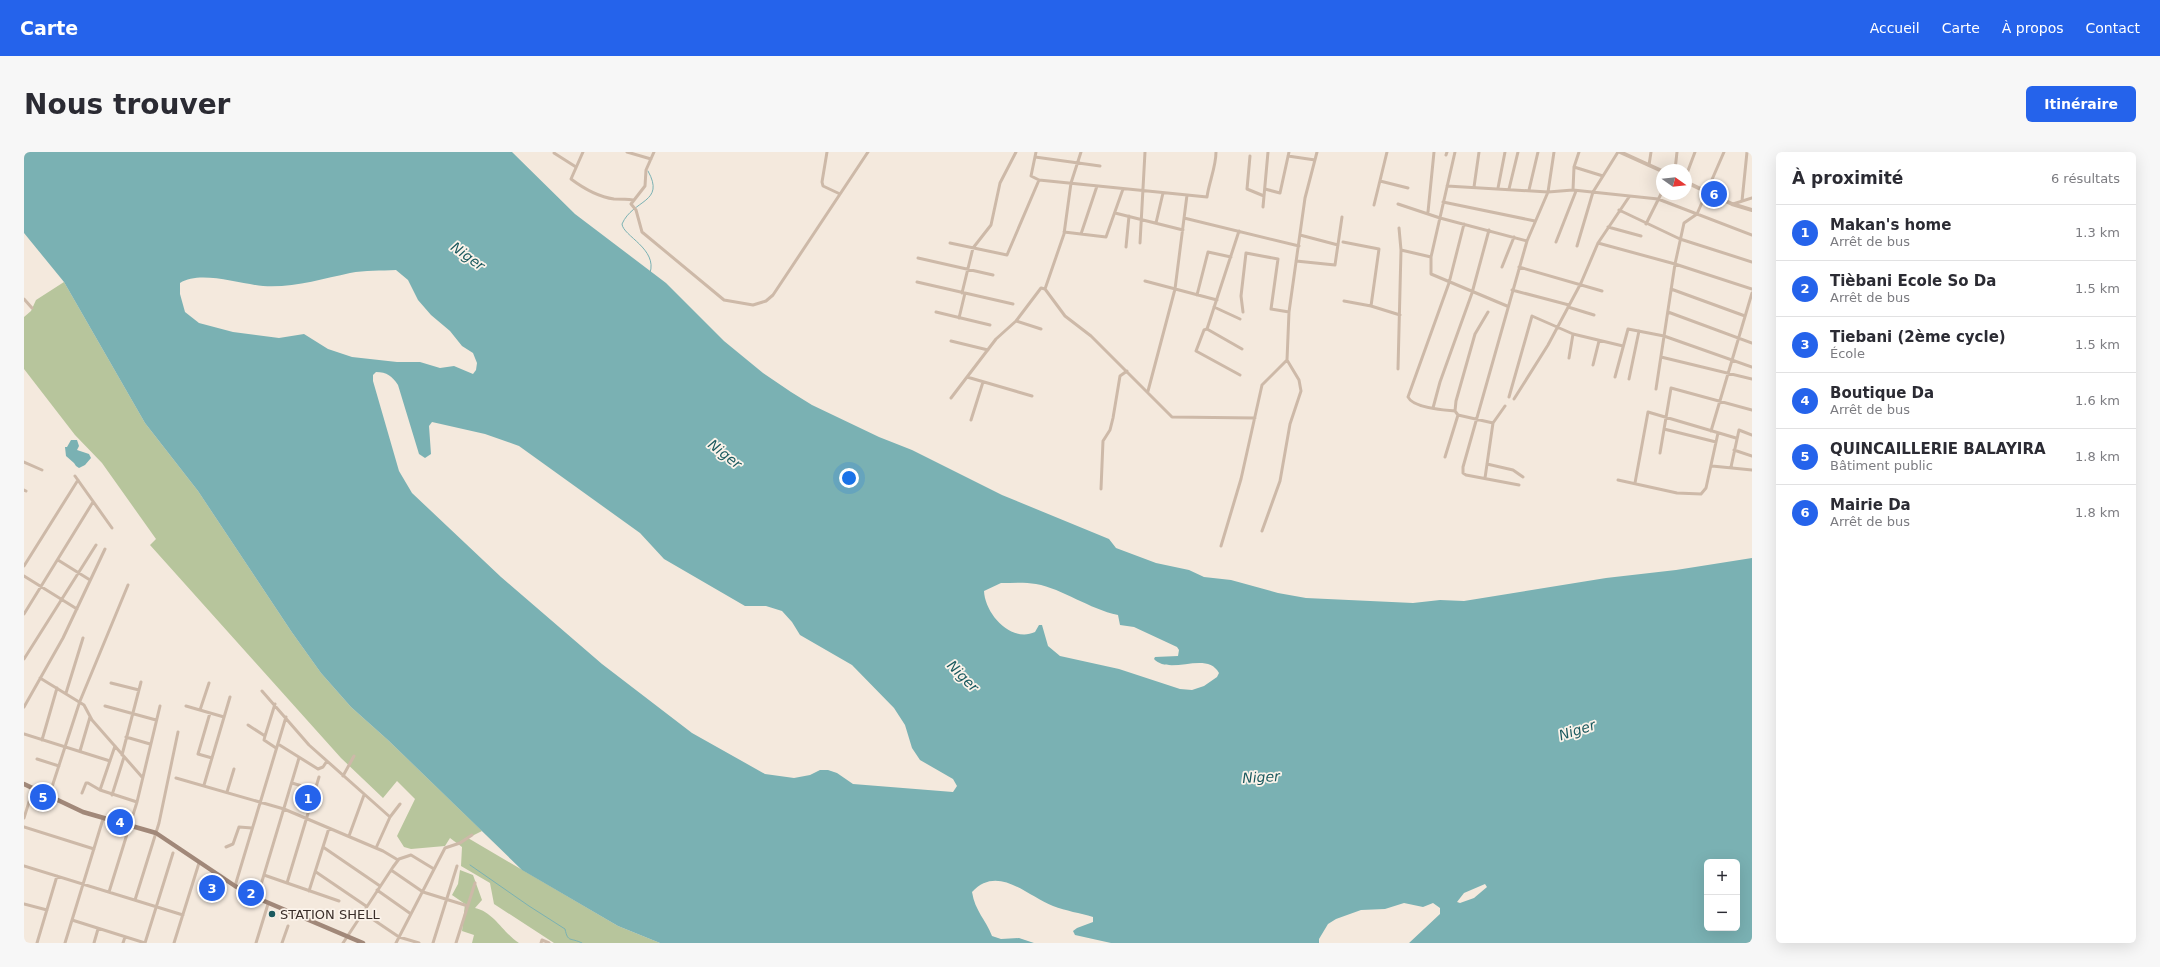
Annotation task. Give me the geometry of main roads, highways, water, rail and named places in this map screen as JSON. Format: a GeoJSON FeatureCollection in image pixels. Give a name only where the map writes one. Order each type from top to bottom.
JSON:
{"type":"FeatureCollection","features":[{"type":"Feature","properties":{"kind":"main road"},"geometry":{"type":"LineString","coordinates":[[24,784],[83,812],[156,833],[235,886],[268,904],[363,943]]}},
{"type":"Feature","properties":{"kind":"water","name":"Niger"},"geometry":{"type":"Polygon","coordinates":[[[24,152],[512,152],[575,214],[666,283],[724,341],[763,373],[791,392],[812,405],[879,437],[912,450],[1002,495],[1109,539],[1116,548],[1156,563],[1189,570],[1204,577],[1231,580],[1278,593],[1306,598],[1413,603],[1440,600],[1464,601],[1606,578],[1676,570],[1752,558],[1752,943],[1409,943],[1440,914],[1440,908],[1433,903],[1423,907],[1404,903],[1385,909],[1361,910],[1336,919],[1328,924],[1319,939],[1319,943],[1111,943],[1075,935],[1073,931],[1093,922],[1093,917],[1053,906],[1002,881],[992,881],[982,884],[972,892],[973,899],[978,910],[992,936],[1001,939],[1019,938],[1034,943],[660,943],[618,926],[522,870],[389,741],[351,707],[321,673],[291,631],[198,491],[145,423],[64,282],[24,233],[24,152]],[[396,270],[356,272],[285,286],[263,286],[209,278],[188,279],[180,283],[180,294],[185,312],[199,323],[233,332],[279,338],[304,334],[328,349],[352,357],[397,362],[420,362],[440,368],[454,366],[473,374],[476,370],[477,363],[473,353],[462,346],[450,331],[431,315],[418,300],[408,280],[396,270]],[[376,372],[373,375],[373,381],[399,471],[412,493],[501,577],[602,664],[692,733],[765,774],[794,778],[810,775],[820,770],[828,770],[837,773],[853,784],[953,792],[957,786],[953,779],[920,760],[912,748],[905,725],[894,708],[852,665],[800,635],[792,622],[782,611],[766,606],[745,606],[664,559],[640,533],[519,446],[485,434],[432,422],[429,426],[431,454],[425,458],[419,454],[398,385],[394,379],[386,374],[376,372]],[[1001,583],[984,591],[985,600],[994,617],[1009,630],[1017,633],[1026,634],[1035,632],[1039,625],[1042,625],[1048,646],[1060,656],[1119,669],[1180,689],[1192,690],[1204,686],[1217,677],[1219,673],[1213,666],[1206,664],[1161,664],[1154,659],[1155,657],[1178,656],[1179,650],[1177,647],[1134,627],[1120,625],[1118,615],[1097,608],[1056,590],[1036,584],[1001,583]],[[1485,884],[1464,893],[1457,902],[1460,903],[1474,898],[1487,887],[1485,884]]]}},
{"type":"Feature","properties":{"kind":"water"},"geometry":{"type":"Polygon","coordinates":[[[71,440],[77,440],[79,446],[77,450],[89,454],[91,458],[85,465],[79,468],[66,456],[65,447],[67,447],[71,440]]]}},
{"type":"Feature","properties":{"kind":"waterway"},"geometry":{"type":"LineString","coordinates":[[648,171],[653,181],[651,195],[633,210],[622,224],[624,229],[645,250],[651,264],[650,273]]}},
{"type":"Feature","properties":{"kind":"waterway"},"geometry":{"type":"LineString","coordinates":[[470,865],[565,929],[567,936],[570,939],[582,943]]}},
{"type":"Feature","properties":{"kind":"place","name":"Mairie Da"},"geometry":{"type":"Point","coordinates":[1714,194]}},
{"type":"Feature","properties":{"kind":"place","name":"QUINCAILLERIE BALAYIRA"},"geometry":{"type":"Point","coordinates":[43,797]}},
{"type":"Feature","properties":{"kind":"place","name":"Makan's home"},"geometry":{"type":"Point","coordinates":[308,798]}},
{"type":"Feature","properties":{"kind":"place","name":"Boutique Da"},"geometry":{"type":"Point","coordinates":[120,822]}},
{"type":"Feature","properties":{"kind":"place","name":"Tiebani (2ème cycle)"},"geometry":{"type":"Point","coordinates":[212,888]}},
{"type":"Feature","properties":{"kind":"place","name":"Tièbani Ecole So Da"},"geometry":{"type":"Point","coordinates":[251,893]}},
{"type":"Feature","properties":{"kind":"place","name":"STATION SHELL"},"geometry":{"type":"Point","coordinates":[272,914]}}]}
